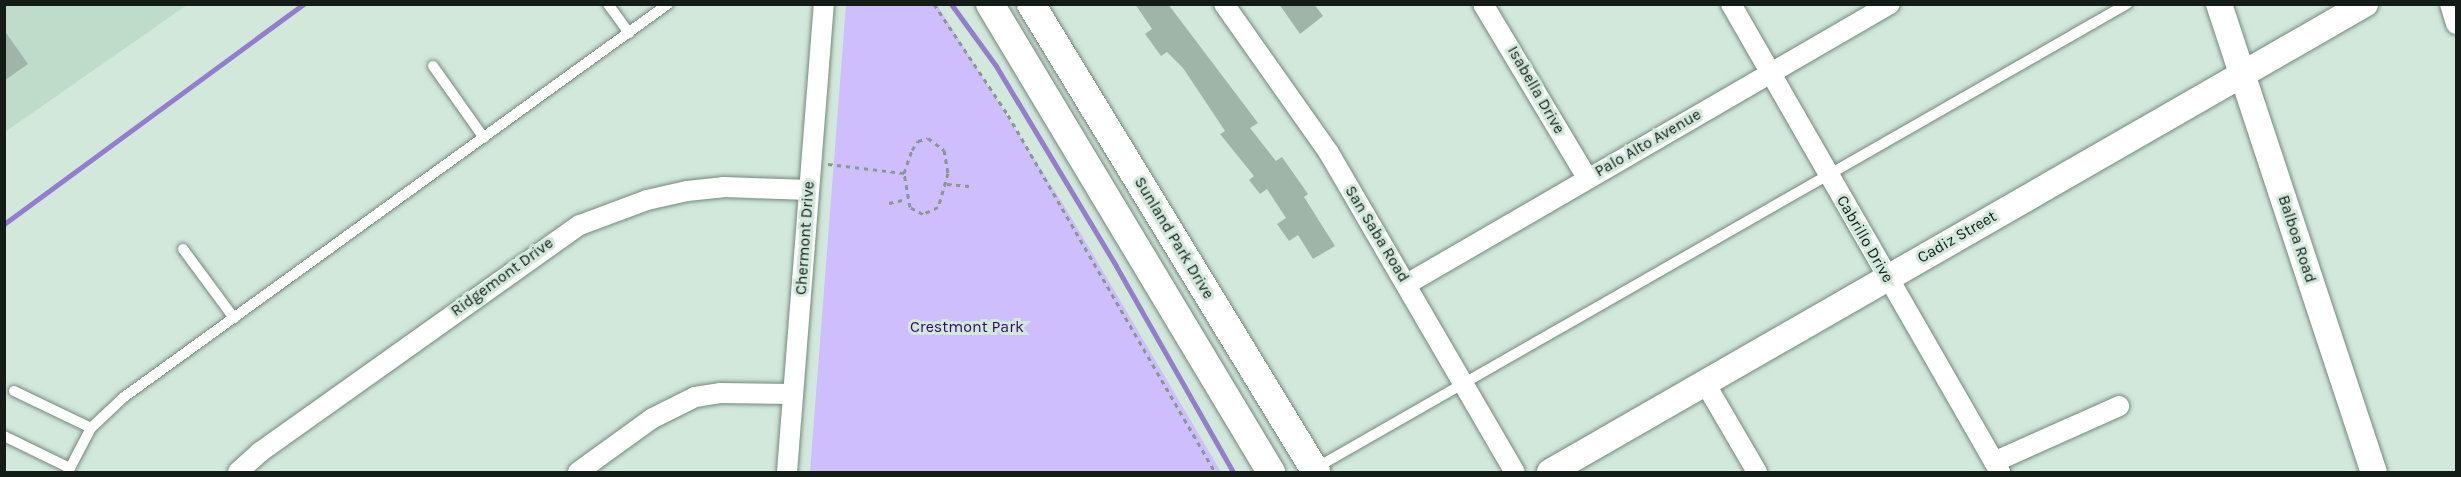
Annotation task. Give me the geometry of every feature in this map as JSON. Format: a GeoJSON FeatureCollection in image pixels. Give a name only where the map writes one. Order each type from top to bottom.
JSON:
{"type":"FeatureCollection","features":[{"type":"Feature","properties":{"kind":"main road"},"geometry":{"type":"LineString","coordinates":[[990,4],[1271,472]]}},
{"type":"Feature","properties":{"kind":"main road","name":"Sunland Park Drive"},"geometry":{"type":"LineString","coordinates":[[1031,4],[1315,471]]}},
{"type":"Feature","properties":{"kind":"street","name":"Chermont Drive"},"geometry":{"type":"LineString","coordinates":[[787,472],[824,4]]}},
{"type":"Feature","properties":{"kind":"street","name":"San Saba Road"},"geometry":{"type":"LineString","coordinates":[[1224,4],[1329,153],[1515,472]]}},
{"type":"Feature","properties":{"kind":"street","name":"Isabella Drive"},"geometry":{"type":"LineString","coordinates":[[1483,4],[1587,178]]}},
{"type":"Feature","properties":{"kind":"street","name":"Cabrillo Drive"},"geometry":{"type":"LineString","coordinates":[[1731,4],[1772,71],[1828,175],[1997,467]]}},
{"type":"Feature","properties":{"kind":"street","name":"Palo Alto Avenue"},"geometry":{"type":"LineString","coordinates":[[1407,284],[1890,4]]}},
{"type":"Feature","properties":{"kind":"street","name":"Balboa Road"},"geometry":{"type":"LineString","coordinates":[[2219,4],[2374,472]]}},
{"type":"Feature","properties":{"kind":"street","name":"Cadiz Street"},"geometry":{"type":"LineString","coordinates":[[1550,472],[2365,4]]}},
{"type":"Feature","properties":{"kind":"street"},"geometry":{"type":"LineString","coordinates":[[2450,4],[2457,24]]}},
{"type":"Feature","properties":{"kind":"street","name":"Ridgemont Drive"},"geometry":{"type":"LineString","coordinates":[[238,472],[270,445],[579,225],[647,200],[687,191],[723,187],[809,190]]}},
{"type":"Feature","properties":{"kind":"street"},"geometry":{"type":"LineString","coordinates":[[1705,383],[1757,472]]}},
{"type":"Feature","properties":{"kind":"street"},"geometry":{"type":"LineString","coordinates":[[578,472],[653,418],[695,397],[720,393],[793,394]]}},
{"type":"Feature","properties":{"kind":"street"},"geometry":{"type":"LineString","coordinates":[[1997,467],[2119,406]]}},
{"type":"Feature","properties":{"kind":"lane"},"geometry":{"type":"LineString","coordinates":[[608,4],[628,33]]}},
{"type":"Feature","properties":{"kind":"lane"},"geometry":{"type":"LineString","coordinates":[[4,436],[69,470],[91,428],[124,397],[668,4]]}},
{"type":"Feature","properties":{"kind":"lane"},"geometry":{"type":"LineString","coordinates":[[1315,471],[1464,383],[2127,4]]}},
{"type":"Feature","properties":{"kind":"lane"},"geometry":{"type":"LineString","coordinates":[[433,66],[484,138]]}},
{"type":"Feature","properties":{"kind":"lane"},"geometry":{"type":"LineString","coordinates":[[183,249],[234,318]]}},
{"type":"Feature","properties":{"kind":"lane"},"geometry":{"type":"LineString","coordinates":[[15,391],[91,428]]}},
{"type":"Feature","properties":{"kind":"path"},"geometry":{"type":"LineString","coordinates":[[934,4],[1008,115],[1215,472]]}},
{"type":"Feature","properties":{"kind":"path"},"geometry":{"type":"LineString","coordinates":[[933,139],[944,150],[947,184],[944,198],[932,212],[915,212],[906,199],[904,173],[918,141],[933,139]]}},
{"type":"Feature","properties":{"kind":"path"},"geometry":{"type":"LineString","coordinates":[[811,162],[904,173]]}},
{"type":"Feature","properties":{"kind":"path"},"geometry":{"type":"LineString","coordinates":[[947,184],[969,186]]}},
{"type":"Feature","properties":{"kind":"path"},"geometry":{"type":"LineString","coordinates":[[889,203],[906,199]]}},
{"type":"Feature","properties":{"kind":"shaded area"},"geometry":{"type":"Polygon","coordinates":[[[5,5],[187,5],[5,132],[5,5]]]}},
{"type":"Feature","properties":{"kind":"green space","name":"Crestmont Park"},"geometry":{"type":"Polygon","coordinates":[[[846,5],[937,5],[1068,212],[1221,472],[810,472],[846,5]]]}},
{"type":"Feature","properties":{"kind":"building"},"geometry":{"type":"Polygon","coordinates":[[[1135,4],[1168,4],[1258,123],[1250,128],[1276,161],[1282,157],[1308,194],[1304,197],[1335,246],[1313,259],[1298,235],[1289,241],[1277,224],[1286,218],[1267,189],[1260,194],[1249,180],[1254,176],[1220,134],[1225,131],[1183,68],[1167,52],[1161,56],[1145,34],[1152,29],[1135,4]]]}},
{"type":"Feature","properties":{"kind":"building"},"geometry":{"type":"Polygon","coordinates":[[[1279,4],[1314,4],[1323,16],[1300,34],[1279,4]]]}},
{"type":"Feature","properties":{"kind":"building"},"geometry":{"type":"Polygon","coordinates":[[[4,30],[28,64],[4,81],[4,30]]]}},
{"type":"Feature","properties":{"kind":"waterway"},"geometry":{"type":"LineString","coordinates":[[4,224],[304,4]]}},
{"type":"Feature","properties":{"kind":"waterway"},"geometry":{"type":"LineString","coordinates":[[951,4],[996,66],[1116,266],[1233,472]]}}]}
